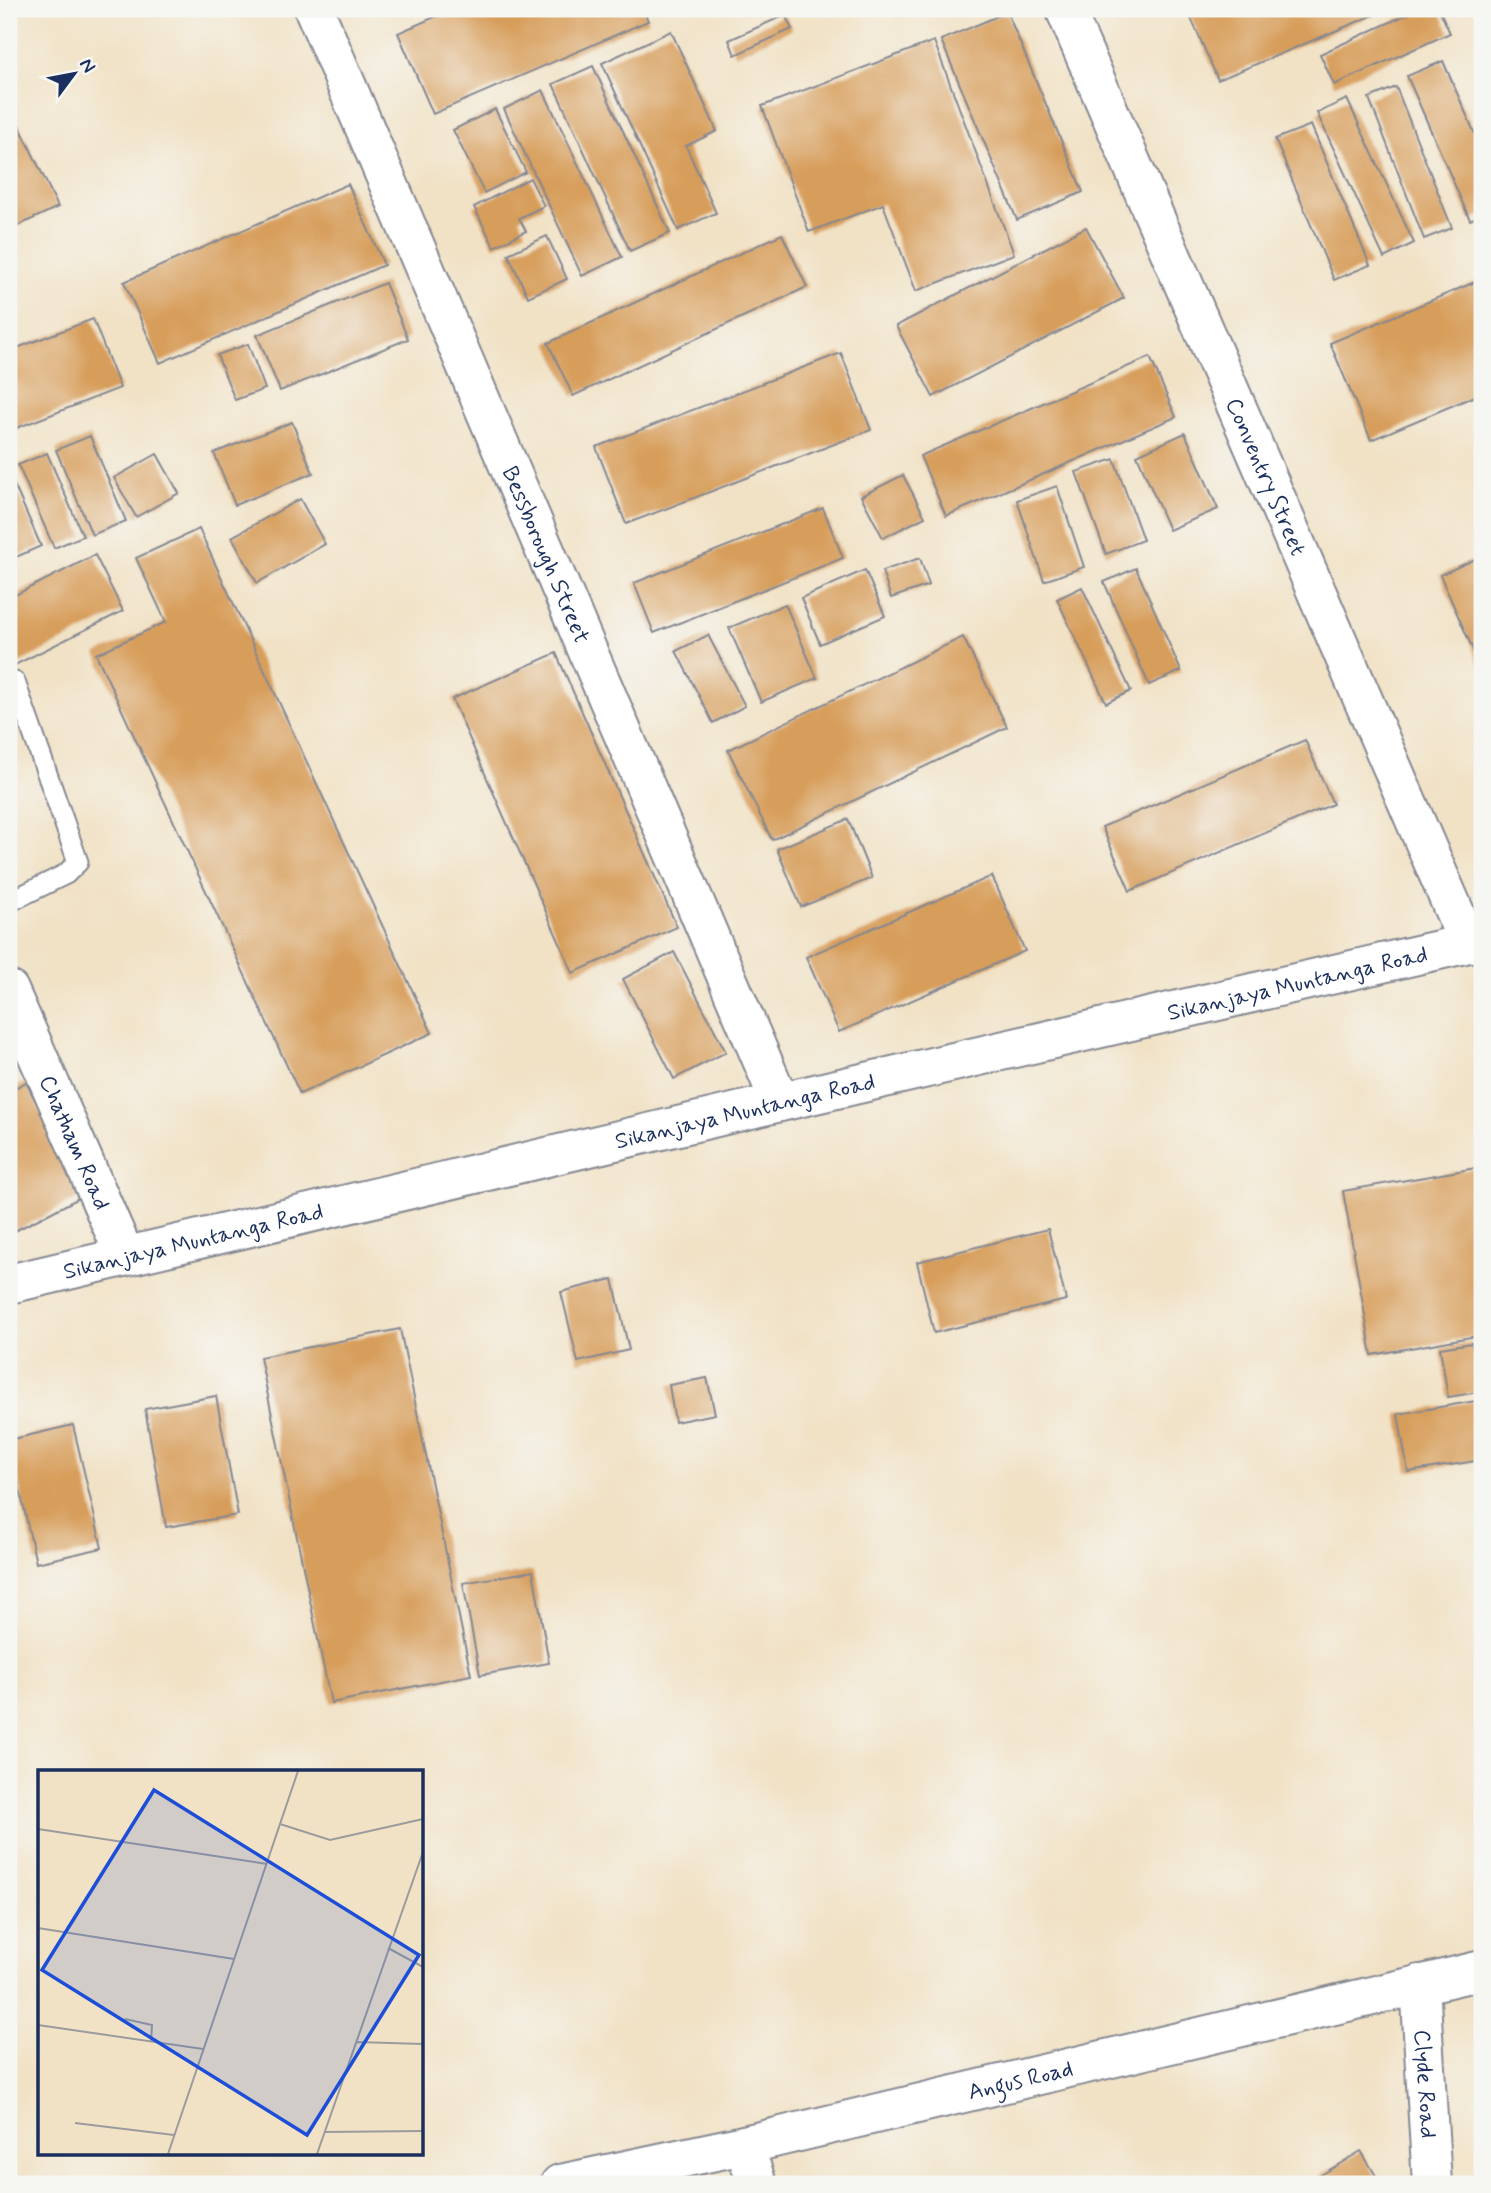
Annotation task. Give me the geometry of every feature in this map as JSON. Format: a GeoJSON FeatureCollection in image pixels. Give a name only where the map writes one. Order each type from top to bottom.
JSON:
{"type":"FeatureCollection","features":[{"type":"Feature","properties":{"kind":"street","name":"Bessborough Street"},"geometry":{"type":"LineString","coordinates":[[314,9],[780,1102]]}},
{"type":"Feature","properties":{"kind":"street","name":"Conventry Street"},"geometry":{"type":"LineString","coordinates":[[1065,9],[1475,942]]}},
{"type":"Feature","properties":{"kind":"street","name":"Sikanjaya Muntanga Road"},"geometry":{"type":"LineString","coordinates":[[9,1284],[1475,942]]}},
{"type":"Feature","properties":{"kind":"street","name":"Chatham Road"},"geometry":{"type":"LineString","coordinates":[[9,990],[125,1256]]}},
{"type":"Feature","properties":{"kind":"street","name":"Angus Road"},"geometry":{"type":"LineString","coordinates":[[559,2184],[744,2145],[1482,1970]]}},
{"type":"Feature","properties":{"kind":"street","name":"Clyde Road"},"geometry":{"type":"LineString","coordinates":[[1420,1983],[1432,2184]]}},
{"type":"Feature","properties":{"kind":"street"},"geometry":{"type":"LineString","coordinates":[[744,2145],[757,2184]]}},
{"type":"Feature","properties":{"kind":"lane"},"geometry":{"type":"LineString","coordinates":[[9,902],[66,874],[78,862],[15,682]]}},
{"type":"Feature","properties":{"kind":"building"},"geometry":{"type":"Polygon","coordinates":[[[453,9],[643,9],[648,21],[433,114],[398,33],[453,9]]]}},
{"type":"Feature","properties":{"kind":"building"},"geometry":{"type":"Polygon","coordinates":[[[1187,9],[1388,9],[1218,80],[1187,9]]]}},
{"type":"Feature","properties":{"kind":"building"},"geometry":{"type":"Polygon","coordinates":[[[1419,9],[1439,9],[1450,33],[1334,85],[1320,54],[1419,9]]]}},
{"type":"Feature","properties":{"kind":"building"},"geometry":{"type":"Polygon","coordinates":[[[1007,12],[1083,192],[1017,220],[941,40],[1007,12]]]}},
{"type":"Feature","properties":{"kind":"building"},"geometry":{"type":"Polygon","coordinates":[[[785,15],[792,29],[735,55],[729,40],[785,15]]]}},
{"type":"Feature","properties":{"kind":"building"},"geometry":{"type":"Polygon","coordinates":[[[671,31],[717,131],[686,146],[716,213],[678,230],[602,63],[671,31]]]}},
{"type":"Feature","properties":{"kind":"building"},"geometry":{"type":"Polygon","coordinates":[[[934,41],[1014,254],[916,291],[883,204],[809,232],[762,106],[934,41]]]}},
{"type":"Feature","properties":{"kind":"building"},"geometry":{"type":"Polygon","coordinates":[[[1443,61],[1482,150],[1482,215],[1470,220],[1407,76],[1443,61]]]}},
{"type":"Feature","properties":{"kind":"building"},"geometry":{"type":"Polygon","coordinates":[[[593,66],[670,233],[630,251],[553,84],[593,66]]]}},
{"type":"Feature","properties":{"kind":"building"},"geometry":{"type":"Polygon","coordinates":[[[1396,87],[1452,228],[1424,239],[1369,98],[1396,87]]]}},
{"type":"Feature","properties":{"kind":"building"},"geometry":{"type":"Polygon","coordinates":[[[543,90],[622,257],[582,276],[504,109],[543,90]]]}},
{"type":"Feature","properties":{"kind":"building"},"geometry":{"type":"Polygon","coordinates":[[[1347,99],[1414,243],[1384,258],[1317,113],[1347,99]]]}},
{"type":"Feature","properties":{"kind":"building"},"geometry":{"type":"Polygon","coordinates":[[[9,104],[58,207],[9,230],[9,104]]]}},
{"type":"Feature","properties":{"kind":"building"},"geometry":{"type":"Polygon","coordinates":[[[495,109],[526,172],[484,193],[453,130],[495,109]]]}},
{"type":"Feature","properties":{"kind":"building"},"geometry":{"type":"Polygon","coordinates":[[[1311,125],[1370,265],[1334,280],[1275,139],[1311,125]]]}},
{"type":"Feature","properties":{"kind":"building"},"geometry":{"type":"Polygon","coordinates":[[[530,178],[544,206],[519,218],[526,231],[494,247],[474,207],[530,178]]]}},
{"type":"Feature","properties":{"kind":"building"},"geometry":{"type":"Polygon","coordinates":[[[348,184],[384,265],[160,363],[124,282],[348,184]]]}},
{"type":"Feature","properties":{"kind":"building"},"geometry":{"type":"Polygon","coordinates":[[[1086,227],[1124,298],[933,397],[896,326],[1086,227]]]}},
{"type":"Feature","properties":{"kind":"building"},"geometry":{"type":"Polygon","coordinates":[[[782,234],[807,287],[573,396],[548,343],[782,234]]]}},
{"type":"Feature","properties":{"kind":"building"},"geometry":{"type":"Polygon","coordinates":[[[547,236],[567,279],[528,297],[508,254],[547,236]]]}},
{"type":"Feature","properties":{"kind":"building"},"geometry":{"type":"Polygon","coordinates":[[[1482,279],[1482,393],[1371,440],[1330,343],[1482,279]]]}},
{"type":"Feature","properties":{"kind":"building"},"geometry":{"type":"Polygon","coordinates":[[[385,283],[408,339],[280,391],[257,335],[385,283]]]}},
{"type":"Feature","properties":{"kind":"building"},"geometry":{"type":"Polygon","coordinates":[[[93,319],[120,388],[9,431],[9,351],[93,319]]]}},
{"type":"Feature","properties":{"kind":"building"},"geometry":{"type":"Polygon","coordinates":[[[248,344],[265,389],[235,400],[217,355],[248,344]]]}},
{"type":"Feature","properties":{"kind":"building"},"geometry":{"type":"Polygon","coordinates":[[[841,353],[871,430],[626,524],[596,447],[841,353]]]}},
{"type":"Feature","properties":{"kind":"building"},"geometry":{"type":"Polygon","coordinates":[[[1150,357],[1176,417],[946,516],[920,456],[1150,357]]]}},
{"type":"Feature","properties":{"kind":"building"},"geometry":{"type":"Polygon","coordinates":[[[292,422],[313,473],[235,505],[214,453],[292,422]]]}},
{"type":"Feature","properties":{"kind":"building"},"geometry":{"type":"Polygon","coordinates":[[[1185,433],[1218,509],[1169,530],[1137,455],[1185,433]]]}},
{"type":"Feature","properties":{"kind":"building"},"geometry":{"type":"Polygon","coordinates":[[[90,436],[126,521],[92,535],[56,450],[90,436]]]}},
{"type":"Feature","properties":{"kind":"building"},"geometry":{"type":"Polygon","coordinates":[[[47,453],[83,536],[54,548],[18,465],[47,453]]]}},
{"type":"Feature","properties":{"kind":"building"},"geometry":{"type":"Polygon","coordinates":[[[157,454],[179,493],[136,517],[114,478],[157,454]]]}},
{"type":"Feature","properties":{"kind":"building"},"geometry":{"type":"Polygon","coordinates":[[[1114,459],[1143,540],[1106,554],[1076,472],[1114,459]]]}},
{"type":"Feature","properties":{"kind":"building"},"geometry":{"type":"Polygon","coordinates":[[[9,473],[41,546],[14,558],[9,547],[9,473]]]}},
{"type":"Feature","properties":{"kind":"building"},"geometry":{"type":"Polygon","coordinates":[[[903,475],[925,517],[883,538],[861,496],[903,475]]]}},
{"type":"Feature","properties":{"kind":"building"},"geometry":{"type":"Polygon","coordinates":[[[1057,486],[1084,567],[1044,581],[1017,500],[1057,486]]]}},
{"type":"Feature","properties":{"kind":"building"},"geometry":{"type":"Polygon","coordinates":[[[300,499],[325,544],[257,583],[232,537],[300,499]]]}},
{"type":"Feature","properties":{"kind":"building"},"geometry":{"type":"Polygon","coordinates":[[[823,508],[843,558],[654,633],[634,583],[823,508]]]}},
{"type":"Feature","properties":{"kind":"building"},"geometry":{"type":"Polygon","coordinates":[[[199,529],[432,1033],[300,1094],[96,654],[166,622],[136,558],[199,529]]]}},
{"type":"Feature","properties":{"kind":"building"},"geometry":{"type":"Polygon","coordinates":[[[95,555],[123,611],[9,668],[9,598],[95,555]]]}},
{"type":"Feature","properties":{"kind":"building"},"geometry":{"type":"Polygon","coordinates":[[[1482,556],[1482,670],[1440,575],[1482,556]]]}},
{"type":"Feature","properties":{"kind":"building"},"geometry":{"type":"Polygon","coordinates":[[[920,558],[929,585],[891,598],[882,571],[920,558]]]}},
{"type":"Feature","properties":{"kind":"building"},"geometry":{"type":"Polygon","coordinates":[[[1136,568],[1181,671],[1149,685],[1104,582],[1136,568]]]}},
{"type":"Feature","properties":{"kind":"building"},"geometry":{"type":"Polygon","coordinates":[[[865,570],[885,616],[820,644],[801,598],[865,570]]]}},
{"type":"Feature","properties":{"kind":"building"},"geometry":{"type":"Polygon","coordinates":[[[1082,587],[1131,691],[1106,703],[1057,599],[1082,587]]]}},
{"type":"Feature","properties":{"kind":"building"},"geometry":{"type":"Polygon","coordinates":[[[785,604],[817,678],[761,702],[729,628],[785,604]]]}},
{"type":"Feature","properties":{"kind":"building"},"geometry":{"type":"Polygon","coordinates":[[[708,635],[745,706],[713,723],[676,651],[708,635]]]}},
{"type":"Feature","properties":{"kind":"building"},"geometry":{"type":"Polygon","coordinates":[[[963,637],[1007,727],[772,840],[728,750],[963,637]]]}},
{"type":"Feature","properties":{"kind":"building"},"geometry":{"type":"Polygon","coordinates":[[[556,653],[677,927],[573,973],[452,699],[556,653]]]}},
{"type":"Feature","properties":{"kind":"building"},"geometry":{"type":"Polygon","coordinates":[[[1305,740],[1333,804],[1130,891],[1102,827],[1305,740]]]}},
{"type":"Feature","properties":{"kind":"building"},"geometry":{"type":"Polygon","coordinates":[[[848,819],[872,878],[801,907],[777,849],[848,819]]]}},
{"type":"Feature","properties":{"kind":"building"},"geometry":{"type":"Polygon","coordinates":[[[992,876],[1025,951],[839,1032],[806,957],[992,876]]]}},
{"type":"Feature","properties":{"kind":"building"},"geometry":{"type":"Polygon","coordinates":[[[674,952],[726,1052],[674,1079],[623,979],[674,952]]]}},
{"type":"Feature","properties":{"kind":"building"},"geometry":{"type":"Polygon","coordinates":[[[26,1082],[83,1196],[9,1234],[9,1091],[26,1082]]]}},
{"type":"Feature","properties":{"kind":"building"},"geometry":{"type":"Polygon","coordinates":[[[1482,1167],[1482,1335],[1372,1355],[1343,1191],[1482,1167]]]}},
{"type":"Feature","properties":{"kind":"building"},"geometry":{"type":"Polygon","coordinates":[[[1048,1229],[1066,1300],[934,1333],[917,1262],[1048,1229]]]}},
{"type":"Feature","properties":{"kind":"building"},"geometry":{"type":"Polygon","coordinates":[[[613,1279],[629,1350],[578,1362],[561,1292],[613,1279]]]}},
{"type":"Feature","properties":{"kind":"building"},"geometry":{"type":"Polygon","coordinates":[[[400,1329],[471,1675],[331,1703],[260,1357],[400,1329]]]}},
{"type":"Feature","properties":{"kind":"building"},"geometry":{"type":"Polygon","coordinates":[[[1472,1343],[1479,1392],[1448,1397],[1440,1348],[1472,1343]]]}},
{"type":"Feature","properties":{"kind":"building"},"geometry":{"type":"Polygon","coordinates":[[[707,1378],[715,1414],[675,1422],[669,1385],[707,1378]]]}},
{"type":"Feature","properties":{"kind":"building"},"geometry":{"type":"Polygon","coordinates":[[[216,1396],[238,1515],[166,1527],[145,1409],[216,1396]]]}},
{"type":"Feature","properties":{"kind":"building"},"geometry":{"type":"Polygon","coordinates":[[[1482,1400],[1482,1460],[1408,1472],[1398,1414],[1482,1400]]]}},
{"type":"Feature","properties":{"kind":"building"},"geometry":{"type":"Polygon","coordinates":[[[73,1425],[102,1548],[36,1563],[9,1440],[73,1425]]]}},
{"type":"Feature","properties":{"kind":"building"},"geometry":{"type":"Polygon","coordinates":[[[533,1571],[549,1663],[480,1675],[463,1583],[533,1571]]]}},
{"type":"Feature","properties":{"kind":"building"},"geometry":{"type":"Polygon","coordinates":[[[1361,2151],[1381,2184],[1320,2184],[1316,2178],[1361,2151]]]}}]}
